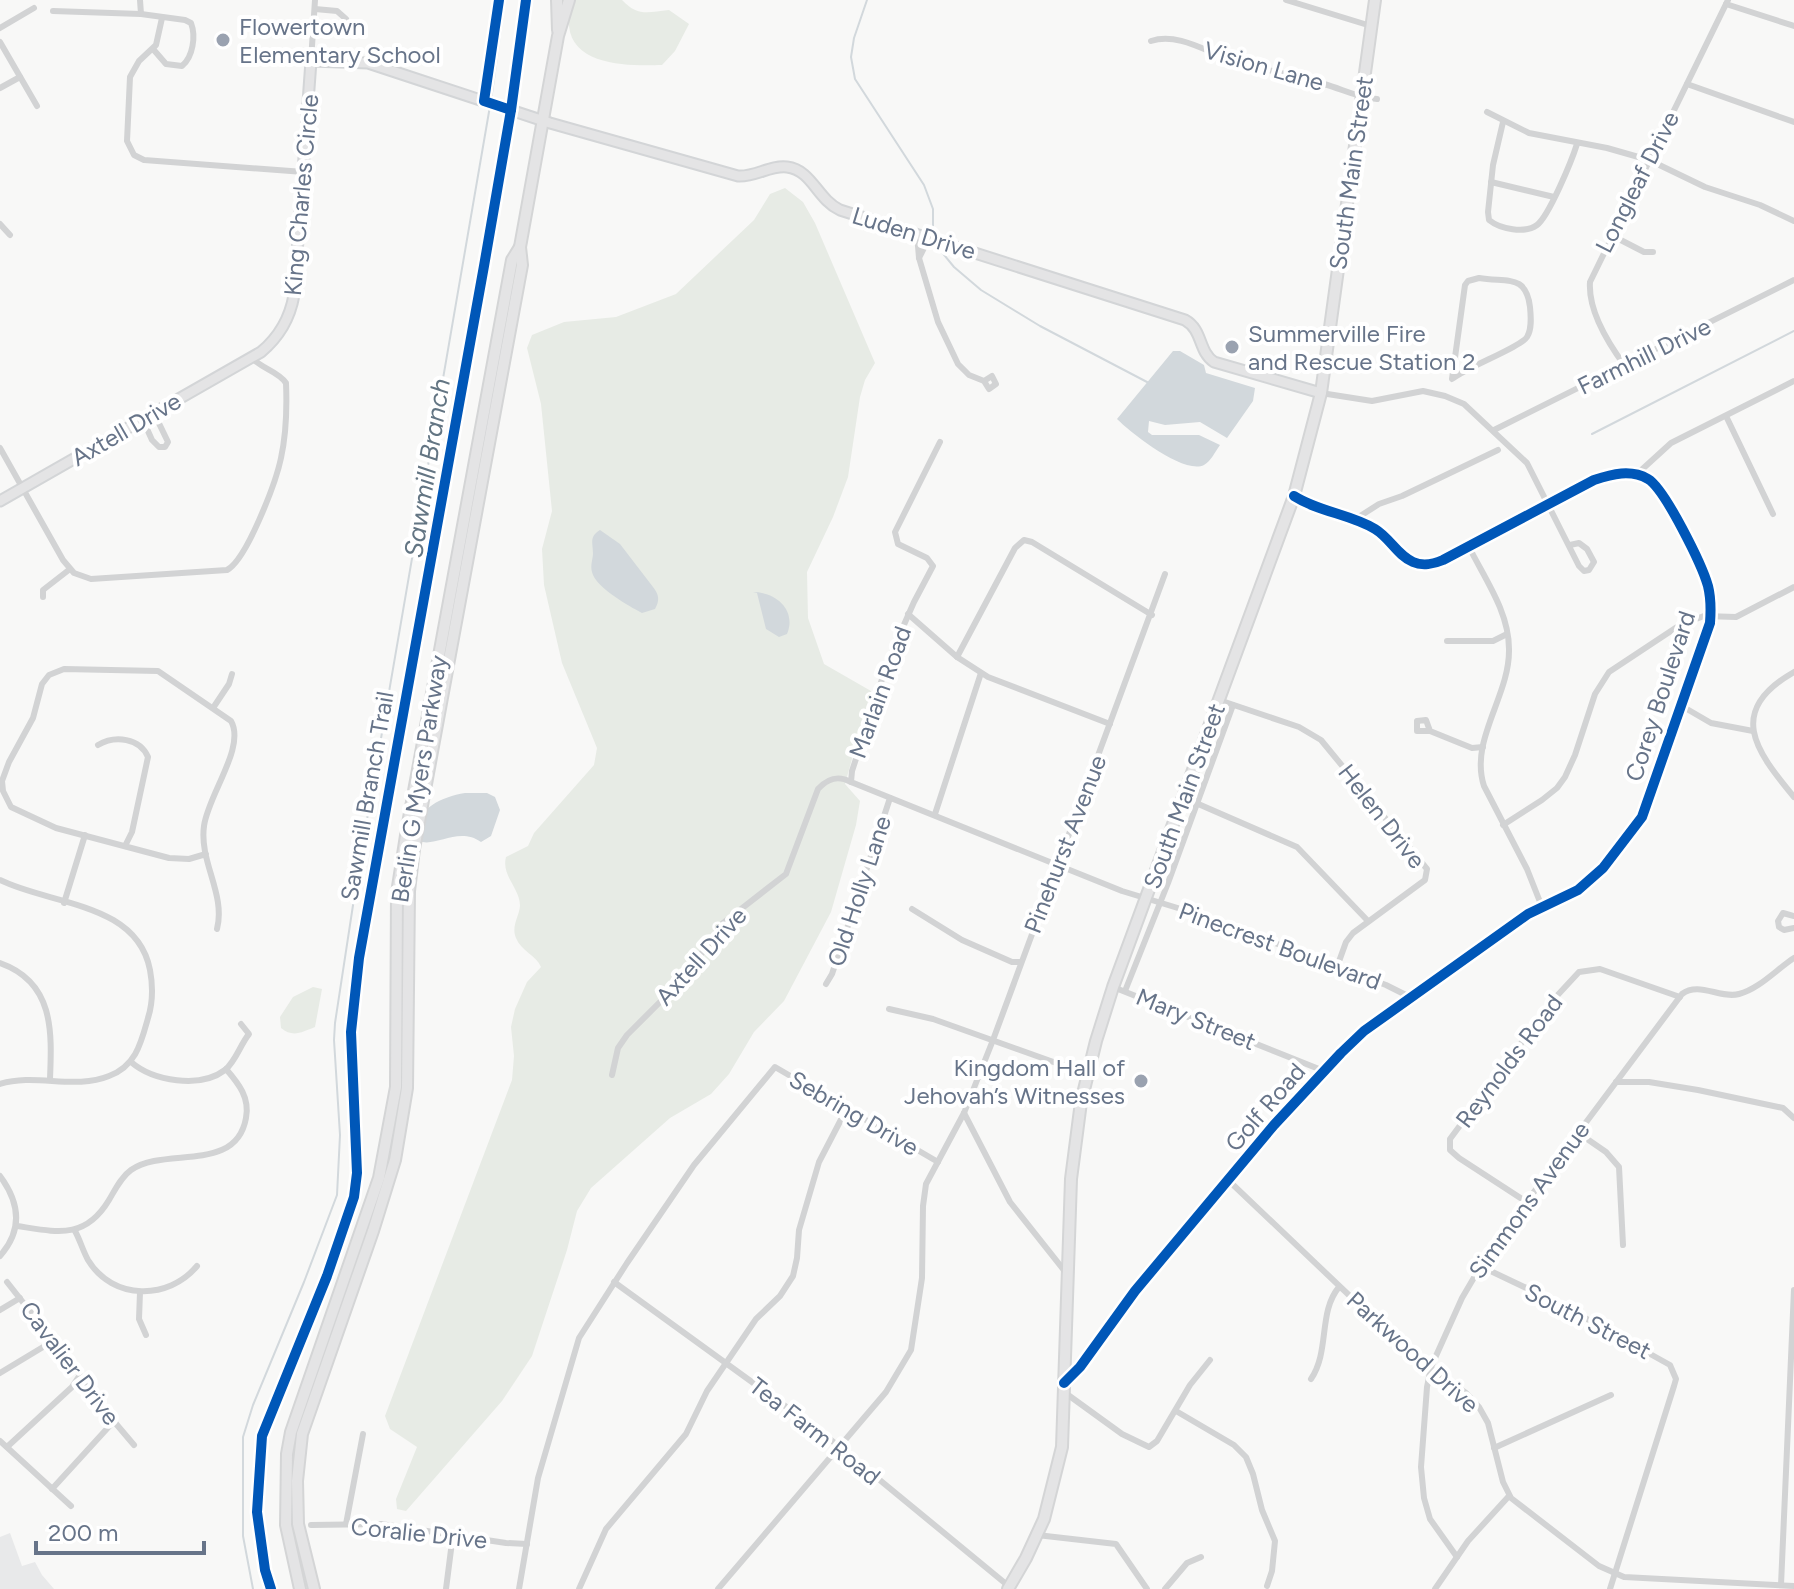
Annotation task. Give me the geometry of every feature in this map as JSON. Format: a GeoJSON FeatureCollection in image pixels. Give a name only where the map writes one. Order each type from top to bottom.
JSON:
{"type":"FeatureCollection","features":[{"type":"Feature","properties":{"kind":"main road","name":"Berlin G Myers Parkway"},"geometry":{"type":"LineString","coordinates":[[557,0],[558,36]]}},
{"type":"Feature","properties":{"kind":"main road","name":"Berlin G Myers Parkway"},"geometry":{"type":"LineString","coordinates":[[300,1589],[286,1525],[287,1454],[373,1231],[395,1160],[407,1088],[409,891],[414,849],[522,265],[520,247],[541,120],[558,36],[569,0]]}},
{"type":"Feature","properties":{"kind":"main road","name":"South Main Street"},"geometry":{"type":"LineString","coordinates":[[1010,1588],[1037,1535],[1049,1502],[1062,1447],[1074,1148],[1087,1074],[1113,987],[1294,496],[1321,393],[1375,0]]}},
{"type":"Feature","properties":{"kind":"main road","name":"Berlin G Myers Parkway"},"geometry":{"type":"LineString","coordinates":[[314,1589],[298,1524],[296,1433],[379,1178],[396,1087],[397,893],[512,260],[520,247]]}},
{"type":"Feature","properties":{"kind":"main road"},"geometry":{"type":"LineString","coordinates":[[426,726],[438,729]]}},
{"type":"Feature","properties":{"kind":"street"},"geometry":{"type":"LineString","coordinates":[[140,0],[141,14]]}},
{"type":"Feature","properties":{"kind":"street","name":"King Charles Circle"},"geometry":{"type":"LineString","coordinates":[[252,358],[278,335],[292,304],[315,0]]}},
{"type":"Feature","properties":{"kind":"street"},"geometry":{"type":"LineString","coordinates":[[1286,0],[1371,26]]}},
{"type":"Feature","properties":{"kind":"street"},"geometry":{"type":"LineString","coordinates":[[1727,2],[1794,26]]}},
{"type":"Feature","properties":{"kind":"street","name":"Longleaf Drive"},"geometry":{"type":"LineString","coordinates":[[1625,366],[1604,330],[1590,294],[1592,274],[1727,2]]}},
{"type":"Feature","properties":{"kind":"street"},"geometry":{"type":"LineString","coordinates":[[0,28],[34,8]]}},
{"type":"Feature","properties":{"kind":"street"},"geometry":{"type":"LineString","coordinates":[[315,9],[337,11],[346,19]]}},
{"type":"Feature","properties":{"kind":"street"},"geometry":{"type":"LineString","coordinates":[[53,11],[141,14],[191,23],[191,55],[182,66],[172,67],[160,60],[153,49]]}},
{"type":"Feature","properties":{"kind":"street"},"geometry":{"type":"LineString","coordinates":[[162,18],[158,40],[139,61],[130,77],[126,135],[134,155],[144,160],[304,172]]}},
{"type":"Feature","properties":{"kind":"street","name":"Vision Lane"},"geometry":{"type":"LineString","coordinates":[[1151,41],[1162,38],[1183,42],[1235,61],[1326,84],[1362,98],[1377,99]]}},
{"type":"Feature","properties":{"kind":"street"},"geometry":{"type":"LineString","coordinates":[[0,42],[37,106]]}},
{"type":"Feature","properties":{"kind":"street","name":"Luden Drive"},"geometry":{"type":"LineString","coordinates":[[311,61],[368,63],[541,120],[738,176],[755,176],[778,167],[793,168],[806,175],[819,195],[831,206],[1185,320],[1195,328],[1204,353],[1214,362],[1321,393]]}},
{"type":"Feature","properties":{"kind":"street"},"geometry":{"type":"LineString","coordinates":[[0,88],[20,77]]}},
{"type":"Feature","properties":{"kind":"street"},"geometry":{"type":"LineString","coordinates":[[1687,84],[1794,122]]}},
{"type":"Feature","properties":{"kind":"street"},"geometry":{"type":"LineString","coordinates":[[1487,112],[1529,133],[1607,148],[1649,160],[1705,187],[1760,205],[1794,221]]}},
{"type":"Feature","properties":{"kind":"street"},"geometry":{"type":"LineString","coordinates":[[1503,122],[1488,216],[1492,223],[1499,226],[1526,229],[1542,221],[1577,144]]}},
{"type":"Feature","properties":{"kind":"street"},"geometry":{"type":"LineString","coordinates":[[1491,182],[1554,197]]}},
{"type":"Feature","properties":{"kind":"street"},"geometry":{"type":"LineString","coordinates":[[0,224],[10,235]]}},
{"type":"Feature","properties":{"kind":"street"},"geometry":{"type":"LineString","coordinates":[[917,234],[919,258],[933,308],[958,364],[969,375],[984,381]]}},
{"type":"Feature","properties":{"kind":"street"},"geometry":{"type":"LineString","coordinates":[[1611,235],[1644,252],[1653,252]]}},
{"type":"Feature","properties":{"kind":"street"},"geometry":{"type":"LineString","coordinates":[[919,258],[929,238]]}},
{"type":"Feature","properties":{"kind":"street"},"geometry":{"type":"LineString","coordinates":[[1445,396],[1452,379],[1468,281],[1479,278],[1522,284],[1529,295],[1531,322],[1524,341],[1472,365],[1452,379]]}},
{"type":"Feature","properties":{"kind":"street","name":"Farmhill Drive"},"geometry":{"type":"LineString","coordinates":[[1494,430],[1794,280]]}},
{"type":"Feature","properties":{"kind":"street"},"geometry":{"type":"LineString","coordinates":[[0,448],[70,569],[79,576],[91,579],[227,570],[242,557],[279,465],[286,383],[281,376],[252,358]]}},
{"type":"Feature","properties":{"kind":"street","name":"Axtell Drive"},"geometry":{"type":"LineString","coordinates":[[0,501],[252,358]]}},
{"type":"Feature","properties":{"kind":"street"},"geometry":{"type":"LineString","coordinates":[[1294,496],[1382,533],[1399,553],[1416,564],[1436,563],[1607,476],[1637,474],[1671,443],[1794,381]]}},
{"type":"Feature","properties":{"kind":"street"},"geometry":{"type":"LineString","coordinates":[[1321,393],[1372,401],[1419,392],[1445,396],[1464,404],[1527,463],[1579,566],[1584,571],[1589,570],[1594,562],[1587,549],[1579,543],[1570,545]]}},
{"type":"Feature","properties":{"kind":"street"},"geometry":{"type":"LineString","coordinates":[[143,420],[154,443],[165,447],[168,442],[154,413]]}},
{"type":"Feature","properties":{"kind":"street"},"geometry":{"type":"LineString","coordinates":[[1726,416],[1773,514]]}},
{"type":"Feature","properties":{"kind":"street","name":"Marlain Road"},"geometry":{"type":"LineString","coordinates":[[851,782],[888,661],[933,566],[927,558],[898,544],[895,532],[940,442]]}},
{"type":"Feature","properties":{"kind":"street"},"geometry":{"type":"LineString","coordinates":[[1354,520],[1379,504],[1498,450]]}},
{"type":"Feature","properties":{"kind":"street","name":"Corey Boulevard"},"geometry":{"type":"LineString","coordinates":[[1542,907],[1578,890],[1591,880],[1642,817],[1708,630],[1711,601],[1703,572],[1665,499],[1652,482],[1637,474]]}},
{"type":"Feature","properties":{"kind":"street"},"geometry":{"type":"LineString","coordinates":[[957,657],[1015,548],[1024,540],[1084,572],[1152,615]]}},
{"type":"Feature","properties":{"kind":"street"},"geometry":{"type":"LineString","coordinates":[[1469,547],[1500,607],[1510,652],[1508,668],[1483,747],[1482,780],[1527,869],[1542,907]]}},
{"type":"Feature","properties":{"kind":"street"},"geometry":{"type":"LineString","coordinates":[[43,597],[43,590],[70,569]]}},
{"type":"Feature","properties":{"kind":"street","name":"Pinehurst Avenue"},"geometry":{"type":"LineString","coordinates":[[718,1589],[886,1392],[911,1350],[922,1278],[923,1198],[926,1184],[964,1113],[993,1040],[1165,574]]}},
{"type":"Feature","properties":{"kind":"street"},"geometry":{"type":"LineString","coordinates":[[1503,825],[1542,800],[1565,777],[1595,694],[1609,672],[1680,625],[1711,615],[1736,617],[1794,587]]}},
{"type":"Feature","properties":{"kind":"street"},"geometry":{"type":"LineString","coordinates":[[908,614],[957,657],[981,673],[1110,724]]}},
{"type":"Feature","properties":{"kind":"street"},"geometry":{"type":"LineString","coordinates":[[1447,641],[1493,641],[1507,634]]}},
{"type":"Feature","properties":{"kind":"street"},"geometry":{"type":"LineString","coordinates":[[44,668],[49,675]]}},
{"type":"Feature","properties":{"kind":"street"},"geometry":{"type":"LineString","coordinates":[[206,854],[180,859],[125,846],[56,828],[11,807],[3,791],[6,768],[33,718],[40,689],[49,675],[64,669],[158,671],[231,721],[236,737],[203,830],[220,906],[217,929]]}},
{"type":"Feature","properties":{"kind":"street"},"geometry":{"type":"LineString","coordinates":[[1794,672],[1764,693],[1757,708],[1753,731],[1761,755],[1794,797]]}},
{"type":"Feature","properties":{"kind":"street"},"geometry":{"type":"LineString","coordinates":[[935,814],[981,673]]}},
{"type":"Feature","properties":{"kind":"street"},"geometry":{"type":"LineString","coordinates":[[213,708],[232,674]]}},
{"type":"Feature","properties":{"kind":"street","name":"Helen Drive"},"geometry":{"type":"LineString","coordinates":[[1219,700],[1299,727],[1321,740],[1427,869],[1425,880],[1349,937],[1337,967]]}},
{"type":"Feature","properties":{"kind":"street"},"geometry":{"type":"LineString","coordinates":[[1125,991],[1233,705]]}},
{"type":"Feature","properties":{"kind":"street"},"geometry":{"type":"LineString","coordinates":[[1680,705],[1711,723],[1753,731]]}},
{"type":"Feature","properties":{"kind":"street"},"geometry":{"type":"LineString","coordinates":[[1430,731],[1472,748],[1483,747]]}},
{"type":"Feature","properties":{"kind":"street"},"geometry":{"type":"LineString","coordinates":[[98,745],[104,741],[132,741],[145,749],[148,757],[132,832],[125,846]]}},
{"type":"Feature","properties":{"kind":"street","name":"Axtell Drive"},"geometry":{"type":"LineString","coordinates":[[612,1075],[618,1048],[627,1035],[690,971],[723,923],[786,874],[818,789],[828,780],[836,778],[851,782]]}},
{"type":"Feature","properties":{"kind":"street","name":"Pinecrest Boulevard"},"geometry":{"type":"LineString","coordinates":[[851,782],[1146,899],[1400,990],[1412,998]]}},
{"type":"Feature","properties":{"kind":"street","name":"Old Holly Lane"},"geometry":{"type":"LineString","coordinates":[[826,984],[832,974],[890,798]]}},
{"type":"Feature","properties":{"kind":"street"},"geometry":{"type":"LineString","coordinates":[[1196,803],[1297,847],[1368,921]]}},
{"type":"Feature","properties":{"kind":"street"},"geometry":{"type":"LineString","coordinates":[[64,903],[85,835]]}},
{"type":"Feature","properties":{"kind":"street"},"geometry":{"type":"LineString","coordinates":[[0,880],[99,912],[119,923],[135,937],[147,958],[152,987],[152,1002],[140,1048],[121,1071],[92,1081],[50,1079],[0,1084]]}},
{"type":"Feature","properties":{"kind":"street","name":"Golf Road"},"geometry":{"type":"LineString","coordinates":[[1064,1387],[1135,1291],[1324,1071],[1364,1031],[1542,907]]}},
{"type":"Feature","properties":{"kind":"street"},"geometry":{"type":"LineString","coordinates":[[912,909],[962,940],[1012,962],[1021,962]]}},
{"type":"Feature","properties":{"kind":"street"},"geometry":{"type":"LineString","coordinates":[[1794,916],[1783,913],[1778,921],[1784,930],[1794,929]]}},
{"type":"Feature","properties":{"kind":"street","name":"Simmons Avenue"},"geometry":{"type":"LineString","coordinates":[[1457,1557],[1430,1519],[1424,1498],[1421,1467],[1427,1387],[1431,1367],[1480,1266],[1525,1201],[1687,990],[1741,994],[1794,958]]}},
{"type":"Feature","properties":{"kind":"street"},"geometry":{"type":"LineString","coordinates":[[0,963],[25,975],[47,1009],[51,1044],[50,1079]]}},
{"type":"Feature","properties":{"kind":"street","name":"Reynolds Road"},"geometry":{"type":"LineString","coordinates":[[1525,1201],[1459,1158],[1450,1150],[1450,1139],[1554,999],[1579,972],[1600,969],[1680,997]]}},
{"type":"Feature","properties":{"kind":"street","name":"Mary Street"},"geometry":{"type":"LineString","coordinates":[[1113,987],[1324,1071]]}},
{"type":"Feature","properties":{"kind":"street"},"geometry":{"type":"LineString","coordinates":[[889,1009],[933,1019],[1087,1074]]}},
{"type":"Feature","properties":{"kind":"street"},"geometry":{"type":"LineString","coordinates":[[131,1062],[151,1076],[166,1080],[202,1079],[226,1069],[249,1034],[241,1024]]}},
{"type":"Feature","properties":{"kind":"street","name":"Sebring Drive"},"geometry":{"type":"LineString","coordinates":[[614,1282],[700,1157],[775,1067],[938,1162]]}},
{"type":"Feature","properties":{"kind":"street"},"geometry":{"type":"LineString","coordinates":[[17,1226],[75,1231],[101,1212],[130,1170],[155,1159],[220,1152],[234,1142],[245,1126],[247,1111],[245,1096],[226,1069]]}},
{"type":"Feature","properties":{"kind":"street"},"geometry":{"type":"LineString","coordinates":[[1615,1082],[1649,1082],[1712,1093],[1783,1108],[1794,1118]]}},
{"type":"Feature","properties":{"kind":"street"},"geometry":{"type":"LineString","coordinates":[[579,1589],[606,1529],[686,1434],[707,1391],[756,1319],[780,1296],[793,1276],[799,1230],[819,1162],[847,1108]]}},
{"type":"Feature","properties":{"kind":"street"},"geometry":{"type":"LineString","coordinates":[[964,1113],[1010,1202],[1067,1274]]}},
{"type":"Feature","properties":{"kind":"street"},"geometry":{"type":"LineString","coordinates":[[1577,1132],[1606,1152],[1619,1167],[1623,1245]]}},
{"type":"Feature","properties":{"kind":"street"},"geometry":{"type":"LineString","coordinates":[[0,1176],[17,1207],[17,1226],[12,1242],[0,1256]]}},
{"type":"Feature","properties":{"kind":"street","name":"Parkwood Drive"},"geometry":{"type":"LineString","coordinates":[[1228,1180],[1339,1287],[1479,1407],[1488,1423],[1509,1496]]}},
{"type":"Feature","properties":{"kind":"street"},"geometry":{"type":"LineString","coordinates":[[75,1231],[88,1261],[98,1272],[111,1282],[140,1292],[151,1293],[176,1284],[188,1277],[197,1266]]}},
{"type":"Feature","properties":{"kind":"street","name":"South Street"},"geometry":{"type":"LineString","coordinates":[[1480,1266],[1560,1304],[1670,1365],[1676,1379],[1610,1589]]}},
{"type":"Feature","properties":{"kind":"street","name":"Cavalier Drive"},"geometry":{"type":"LineString","coordinates":[[7,1282],[80,1375],[95,1399],[134,1445]]}},
{"type":"Feature","properties":{"kind":"street"},"geometry":{"type":"LineString","coordinates":[[519,1589],[538,1478],[579,1338],[614,1282]]}},
{"type":"Feature","properties":{"kind":"street","name":"Tea Farm Road"},"geometry":{"type":"LineString","coordinates":[[614,1282],[838,1446],[1010,1588]]}},
{"type":"Feature","properties":{"kind":"street"},"geometry":{"type":"LineString","coordinates":[[1311,1379],[1324,1341],[1329,1302],[1339,1287]]}},
{"type":"Feature","properties":{"kind":"street"},"geometry":{"type":"LineString","coordinates":[[1781,1585],[1794,1290]]}},
{"type":"Feature","properties":{"kind":"street"},"geometry":{"type":"LineString","coordinates":[[140,1292],[139,1319],[146,1335]]}},
{"type":"Feature","properties":{"kind":"street"},"geometry":{"type":"LineString","coordinates":[[0,1310],[20,1298]]}},
{"type":"Feature","properties":{"kind":"street"},"geometry":{"type":"LineString","coordinates":[[0,1373],[53,1341]]}},
{"type":"Feature","properties":{"kind":"street"},"geometry":{"type":"LineString","coordinates":[[1064,1387],[1146,1447],[1157,1441],[1196,1376],[1210,1360]]}},
{"type":"Feature","properties":{"kind":"street"},"geometry":{"type":"LineString","coordinates":[[7,1447],[72,1387],[80,1375]]}},
{"type":"Feature","properties":{"kind":"street"},"geometry":{"type":"LineString","coordinates":[[1494,1448],[1611,1395]]}},
{"type":"Feature","properties":{"kind":"street"},"geometry":{"type":"LineString","coordinates":[[1176,1411],[1234,1445],[1246,1457],[1275,1541],[1267,1586]]}},
{"type":"Feature","properties":{"kind":"street"},"geometry":{"type":"LineString","coordinates":[[52,1489],[114,1421]]}},
{"type":"Feature","properties":{"kind":"street"},"geometry":{"type":"LineString","coordinates":[[346,1524],[363,1434]]}},
{"type":"Feature","properties":{"kind":"street"},"geometry":{"type":"LineString","coordinates":[[0,1441],[71,1506]]}},
{"type":"Feature","properties":{"kind":"street"},"geometry":{"type":"LineString","coordinates":[[1435,1589],[1468,1541],[1509,1496],[1599,1566],[1615,1574],[1632,1578],[1794,1586]]}},
{"type":"Feature","properties":{"kind":"street","name":"Coralie Drive"},"geometry":{"type":"LineString","coordinates":[[311,1525],[381,1524],[527,1544]]}},
{"type":"Feature","properties":{"kind":"street"},"geometry":{"type":"LineString","coordinates":[[446,1589],[453,1534]]}},
{"type":"Feature","properties":{"kind":"street"},"geometry":{"type":"LineString","coordinates":[[1037,1535],[1116,1544],[1147,1589]]}},
{"type":"Feature","properties":{"kind":"street"},"geometry":{"type":"LineString","coordinates":[[1165,1589],[1187,1563],[1201,1557]]}},
{"type":"Feature","properties":{"kind":"shaded area"},"geometry":{"type":"Polygon","coordinates":[[[571,0],[622,0],[638,11],[669,10],[689,24],[675,51],[662,65],[620,64],[592,57],[581,50],[573,39],[569,23],[571,0]]]}},
{"type":"Feature","properties":{"kind":"shaded area"},"geometry":{"type":"Polygon","coordinates":[[[785,188],[803,202],[815,223],[875,363],[860,397],[848,477],[807,572],[808,618],[824,664],[871,691],[845,784],[860,801],[856,825],[831,912],[784,1001],[754,1032],[729,1074],[711,1094],[670,1118],[591,1188],[577,1211],[532,1356],[502,1401],[406,1511],[397,1509],[396,1499],[417,1447],[390,1429],[385,1416],[512,1080],[514,1056],[511,1027],[515,1009],[527,982],[541,967],[516,938],[515,926],[520,906],[506,870],[506,857],[528,846],[534,833],[594,765],[597,748],[562,663],[544,585],[542,549],[552,511],[541,404],[527,348],[532,335],[564,322],[616,317],[676,294],[754,220],[770,194],[785,188]]]}},
{"type":"Feature","properties":{"kind":"shaded area"},"geometry":{"type":"Polygon","coordinates":[[[1173,351],[1180,351],[1204,365],[1206,373],[1255,388],[1253,401],[1227,438],[1200,422],[1165,425],[1149,421],[1148,432],[1152,435],[1199,435],[1220,445],[1204,465],[1184,464],[1171,459],[1117,419],[1173,351]]]}},
{"type":"Feature","properties":{"kind":"shaded area"},"geometry":{"type":"Polygon","coordinates":[[[600,530],[620,544],[655,590],[658,600],[655,609],[642,613],[613,596],[594,578],[591,567],[592,540],[600,530]]]}},
{"type":"Feature","properties":{"kind":"shaded area"},"geometry":{"type":"Polygon","coordinates":[[[753,592],[769,595],[777,599],[787,610],[787,634],[779,637],[766,629],[757,593],[753,592]]]}},
{"type":"Feature","properties":{"kind":"shaded area"},"geometry":{"type":"Polygon","coordinates":[[[487,793],[495,797],[500,810],[491,836],[481,842],[461,836],[424,842],[411,833],[425,810],[448,797],[487,793]]]}},
{"type":"Feature","properties":{"kind":"shaded area"},"geometry":{"type":"Polygon","coordinates":[[[313,987],[322,989],[315,1027],[302,1032],[285,1031],[281,1028],[280,1017],[293,997],[313,987]]]}},
{"type":"Feature","properties":{"kind":"shaded area"},"geometry":{"type":"Polygon","coordinates":[[[10,1533],[22,1566],[35,1562],[54,1589],[0,1589],[0,1537],[10,1533]]]}},
{"type":"Feature","properties":{"kind":"waterway","name":"Sawmill Branch"},"geometry":{"type":"LineString","coordinates":[[491,100],[505,0]]}},
{"type":"Feature","properties":{"kind":"waterway"},"geometry":{"type":"LineString","coordinates":[[867,0],[851,57],[855,79],[924,185],[933,209],[933,234]]}},
{"type":"Feature","properties":{"kind":"waterway","name":"Sawmill Branch"},"geometry":{"type":"LineString","coordinates":[[253,1589],[243,1536],[243,1437],[337,1195],[340,1135],[335,1023],[359,866],[490,106]]}},
{"type":"Feature","properties":{"kind":"waterway"},"geometry":{"type":"LineString","coordinates":[[936,245],[954,267],[981,290],[1040,326],[1147,382]]}},
{"type":"Feature","properties":{"kind":"waterway"},"geometry":{"type":"LineString","coordinates":[[1592,434],[1794,331]]}},
{"type":"Feature","properties":{"kind":"cycle path"},"geometry":{"type":"LineString","coordinates":[[499,0],[484,101],[511,110]]}},
{"type":"Feature","properties":{"kind":"cycle path","name":"Sawmill Branch Trail"},"geometry":{"type":"LineString","coordinates":[[271,1589],[265,1570],[257,1512],[262,1436],[327,1276],[354,1197],[357,1173],[351,1032],[359,958],[484,266],[526,0]]}},
{"type":"Feature","properties":{"kind":"cycle path"},"geometry":{"type":"LineString","coordinates":[[1064,1383],[1080,1367],[1135,1291],[1274,1125],[1364,1031],[1528,914],[1578,890],[1603,868],[1642,817],[1710,623],[1709,591],[1698,562],[1664,497],[1642,476],[1621,474],[1594,480],[1443,560],[1428,564],[1407,559],[1380,533],[1365,524],[1294,496]]}},
{"type":"Feature","properties":{"kind":"place","name":"Flowertown Elementary School"},"geometry":{"type":"Point","coordinates":[223,40]}},
{"type":"Feature","properties":{"kind":"place","name":"Summerville Fire and Rescue Station 2"},"geometry":{"type":"Point","coordinates":[1232,347]}},
{"type":"Feature","properties":{"kind":"place","name":"Kingdom Hall of Jehovah’s Witnesses"},"geometry":{"type":"Point","coordinates":[1141,1081]}}]}
